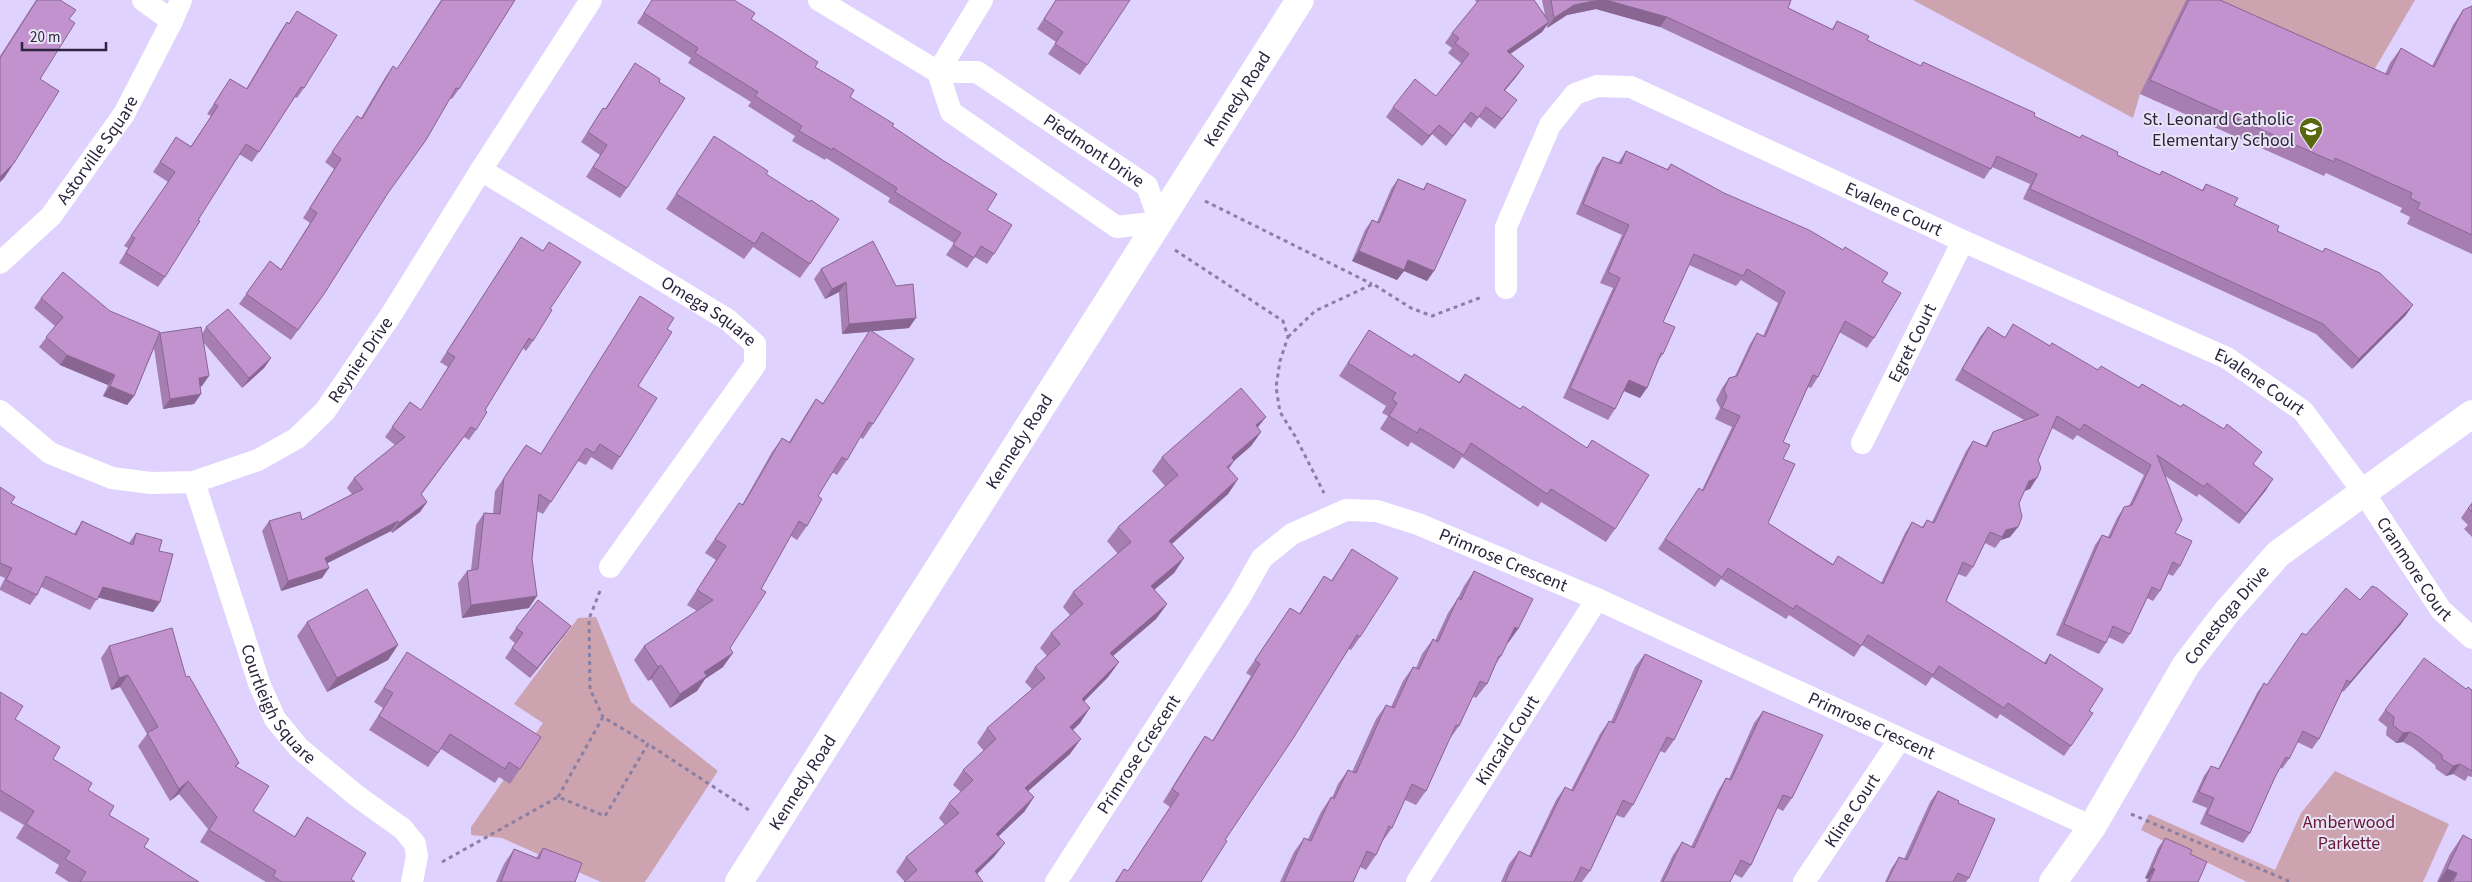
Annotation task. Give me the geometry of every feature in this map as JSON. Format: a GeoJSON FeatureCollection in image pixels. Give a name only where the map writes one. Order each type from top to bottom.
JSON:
{"type":"FeatureCollection","features":[{"type":"Feature","properties":{"kind":"main road","name":"Kennedy Road"},"geometry":{"type":"LineString","coordinates":[[739,882],[1300,0]]}},
{"type":"Feature","properties":{"kind":"main road","name":"Conestoga Drive"},"geometry":{"type":"LineString","coordinates":[[2052,882],[2092,827],[2186,665],[2226,613],[2278,554],[2472,414]]}},
{"type":"Feature","properties":{"kind":"street"},"geometry":{"type":"LineString","coordinates":[[143,0],[172,21]]}},
{"type":"Feature","properties":{"kind":"street","name":"Astorville Square"},"geometry":{"type":"LineString","coordinates":[[0,263],[51,216],[124,114],[181,0]]}},
{"type":"Feature","properties":{"kind":"street","name":"Reynier Drive"},"geometry":{"type":"LineString","coordinates":[[0,411],[50,453],[112,478],[151,483],[194,482],[258,460],[297,438],[325,411],[391,315],[480,170],[591,0]]}},
{"type":"Feature","properties":{"kind":"street"},"geometry":{"type":"LineString","coordinates":[[819,0],[938,72],[951,112],[1117,227],[1160,222]]}},
{"type":"Feature","properties":{"kind":"street"},"geometry":{"type":"LineString","coordinates":[[938,72],[982,0]]}},
{"type":"Feature","properties":{"kind":"street","name":"Piedmont Drive"},"geometry":{"type":"LineString","coordinates":[[938,72],[976,72],[1147,186],[1160,222]]}},
{"type":"Feature","properties":{"kind":"street","name":"Evalene Court"},"geometry":{"type":"LineString","coordinates":[[1506,288],[1506,227],[1550,125],[1574,94],[1597,86],[1631,87],[1963,241],[2227,358],[2303,411],[2364,493]]}},
{"type":"Feature","properties":{"kind":"street","name":"Omega Square"},"geometry":{"type":"LineString","coordinates":[[480,170],[728,320],[755,344],[755,365],[610,568]]}},
{"type":"Feature","properties":{"kind":"street","name":"Egret Court"},"geometry":{"type":"LineString","coordinates":[[1862,443],[1963,241]]}},
{"type":"Feature","properties":{"kind":"street","name":"Courtleigh Square"},"geometry":{"type":"LineString","coordinates":[[194,482],[260,684],[275,719],[299,748],[357,796],[403,829],[415,844],[417,856],[413,880]]}},
{"type":"Feature","properties":{"kind":"street","name":"Cranmore Court"},"geometry":{"type":"LineString","coordinates":[[2364,493],[2441,610],[2472,638]]}},
{"type":"Feature","properties":{"kind":"street","name":"Primrose Crescent"},"geometry":{"type":"LineString","coordinates":[[1056,882],[1240,597],[1262,558],[1292,534],[1346,510],[1377,512],[1418,524],[1598,598],[2092,827]]}},
{"type":"Feature","properties":{"kind":"street","name":"Kincaid Court"},"geometry":{"type":"LineString","coordinates":[[1417,882],[1598,598]]}},
{"type":"Feature","properties":{"kind":"street","name":"Kline Court"},"geometry":{"type":"LineString","coordinates":[[1804,882],[1900,739]]}},
{"type":"Feature","properties":{"kind":"path"},"geometry":{"type":"LineString","coordinates":[[1181,189],[1373,284],[1411,308],[1432,316],[1506,288]]}},
{"type":"Feature","properties":{"kind":"path"},"geometry":{"type":"LineString","coordinates":[[1160,222],[1176,252],[1283,320],[1288,337]]}},
{"type":"Feature","properties":{"kind":"path"},"geometry":{"type":"LineString","coordinates":[[1323,519],[1324,493],[1295,436],[1280,412],[1276,387],[1280,360],[1288,337],[1315,311],[1373,284]]}},
{"type":"Feature","properties":{"kind":"path"},"geometry":{"type":"LineString","coordinates":[[610,568],[589,619],[590,689],[604,717],[774,826]]}},
{"type":"Feature","properties":{"kind":"path"},"geometry":{"type":"LineString","coordinates":[[413,880],[558,797],[604,717]]}},
{"type":"Feature","properties":{"kind":"path"},"geometry":{"type":"LineString","coordinates":[[558,797],[605,816],[648,744]]}},
{"type":"Feature","properties":{"kind":"path"},"geometry":{"type":"LineString","coordinates":[[2106,802],[2291,882]]}},
{"type":"Feature","properties":{"kind":"green space"},"geometry":{"type":"Polygon","coordinates":[[[1913,0],[2415,0],[2366,84],[2140,94],[2133,118],[1913,0]]]}},
{"type":"Feature","properties":{"kind":"green space"},"geometry":{"type":"Polygon","coordinates":[[[596,617],[631,702],[718,771],[645,882],[601,882],[502,838],[471,835],[471,827],[543,723],[514,704],[578,618],[596,617]]]}},
{"type":"Feature","properties":{"kind":"green space","name":"Amberwood Parkette"},"geometry":{"type":"Polygon","coordinates":[[[2335,771],[2449,824],[2423,882],[2247,882],[2141,830],[2149,814],[2275,870],[2301,813],[2335,771]]]}},
{"type":"Feature","properties":{"kind":"building"},"geometry":{"type":"Polygon","coordinates":[[[37,0],[60,0],[76,10],[69,19],[75,23],[40,79],[59,91],[14,163],[0,177],[0,58],[37,0]]]}},
{"type":"Feature","properties":{"kind":"building"},"geometry":{"type":"Polygon","coordinates":[[[442,0],[515,0],[459,89],[456,88],[426,140],[388,193],[324,294],[298,330],[246,294],[270,261],[281,270],[317,213],[310,208],[341,159],[332,152],[357,116],[362,119],[393,66],[397,69],[442,0]]]}},
{"type":"Feature","properties":{"kind":"building"},"geometry":{"type":"Polygon","coordinates":[[[652,0],[734,0],[755,13],[751,19],[818,62],[815,67],[854,90],[850,97],[894,124],[892,126],[997,194],[987,210],[1012,225],[994,254],[981,246],[974,258],[953,245],[961,233],[895,192],[897,188],[833,148],[832,150],[799,131],[802,126],[755,96],[758,92],[695,53],[698,48],[644,13],[652,0]]]}},
{"type":"Feature","properties":{"kind":"building"},"geometry":{"type":"Polygon","coordinates":[[[1056,0],[1130,0],[1087,65],[1055,44],[1063,32],[1044,19],[1056,0]]]}},
{"type":"Feature","properties":{"kind":"building"},"geometry":{"type":"Polygon","coordinates":[[[1479,0],[1534,0],[1549,22],[1507,51],[1524,66],[1504,90],[1517,100],[1502,119],[1486,107],[1478,118],[1471,112],[1453,136],[1439,125],[1429,136],[1393,107],[1415,79],[1436,96],[1469,54],[1455,43],[1459,38],[1452,33],[1479,0]]]}},
{"type":"Feature","properties":{"kind":"building"},"geometry":{"type":"Polygon","coordinates":[[[1551,0],[1599,0],[1574,5],[1554,18],[1551,0]]]}},
{"type":"Feature","properties":{"kind":"building"},"geometry":{"type":"Polygon","coordinates":[[[1606,0],[1791,0],[1788,8],[1833,30],[1837,21],[1869,36],[1867,40],[1921,66],[1923,62],[2035,113],[2034,116],[2080,138],[2082,135],[2118,152],[2117,155],[2160,175],[2162,171],[2203,191],[2206,184],[2238,198],[2234,205],[2279,226],[2277,231],[2323,252],[2325,248],[2380,273],[2413,305],[2359,359],[2323,324],[2030,189],[2037,174],[1997,156],[1991,169],[1667,17],[1606,0]]]}},
{"type":"Feature","properties":{"kind":"building"},"geometry":{"type":"Polygon","coordinates":[[[2189,0],[2220,0],[2388,75],[2401,48],[2434,67],[2463,10],[2472,6],[2472,235],[2417,209],[2420,203],[2410,198],[2412,193],[2335,158],[2334,162],[2150,80],[2189,0]]]}},
{"type":"Feature","properties":{"kind":"building"},"geometry":{"type":"Polygon","coordinates":[[[297,11],[337,35],[304,88],[301,87],[259,152],[246,144],[165,277],[126,253],[135,238],[131,236],[175,172],[160,162],[176,137],[191,147],[218,106],[214,104],[230,79],[247,89],[287,22],[289,24],[297,11]]]}},
{"type":"Feature","properties":{"kind":"building"},"geometry":{"type":"Polygon","coordinates":[[[635,63],[660,79],[659,82],[685,98],[627,188],[593,167],[607,145],[588,132],[603,108],[606,109],[635,63]]]}},
{"type":"Feature","properties":{"kind":"building"},"geometry":{"type":"Polygon","coordinates":[[[714,136],[768,171],[766,174],[839,219],[810,264],[762,232],[755,244],[676,194],[714,136]]]}},
{"type":"Feature","properties":{"kind":"building"},"geometry":{"type":"Polygon","coordinates":[[[1626,151],[1668,170],[1671,164],[1724,193],[1809,230],[1843,250],[1845,247],[1888,273],[1882,282],[1901,293],[1874,338],[1845,321],[1818,377],[1813,375],[1783,442],[1790,445],[1783,459],[1795,464],[1768,523],[1833,565],[1838,556],[1883,584],[1912,522],[1923,528],[1927,520],[1934,523],[1973,441],[1987,447],[1993,432],[2039,415],[1962,369],[1988,327],[2005,338],[2013,324],[2050,346],[2052,343],[2098,370],[2101,366],[2139,388],[2142,384],[2181,407],[2183,404],[2224,429],[2227,424],[2262,452],[2253,464],[2273,479],[2246,514],[2207,483],[2204,487],[2157,455],[2182,520],[2175,533],[2192,541],[2180,566],[2173,562],[2160,591],[2152,587],[2130,634],[2113,626],[2106,643],[2064,624],[2102,535],[2110,538],[2124,507],[2132,505],[2151,465],[2084,424],[2080,430],[2057,416],[2038,460],[2041,468],[2037,478],[2029,481],[2019,503],[2022,517],[2018,527],[2006,530],[2002,537],[1990,532],[1973,567],[1963,562],[1946,601],[2046,664],[2050,654],[2103,689],[2089,711],[2093,713],[2071,746],[2008,703],[2004,708],[1939,666],[1933,675],[1868,635],[1861,646],[1796,605],[1793,609],[1728,568],[1722,577],[1665,539],[1699,488],[1703,491],[1740,416],[1722,408],[1727,397],[1724,390],[1729,378],[1737,376],[1757,333],[1765,337],[1785,292],[1747,269],[1743,276],[1694,254],[1663,322],[1675,327],[1663,354],[1661,353],[1647,388],[1629,380],[1615,409],[1570,388],[1620,278],[1608,272],[1629,225],[1583,204],[1603,157],[1621,164],[1626,151]]]}},
{"type":"Feature","properties":{"kind":"building"},"geometry":{"type":"Polygon","coordinates":[[[1398,179],[1424,190],[1427,183],[1466,200],[1434,271],[1408,260],[1404,270],[1359,251],[1372,220],[1379,223],[1398,179]]]}},
{"type":"Feature","properties":{"kind":"building"},"geometry":{"type":"Polygon","coordinates":[[[521,237],[543,251],[549,242],[581,262],[550,309],[552,310],[533,341],[529,338],[485,410],[487,412],[476,430],[471,427],[421,494],[427,502],[399,523],[398,521],[325,558],[329,568],[288,581],[269,521],[300,512],[302,520],[363,489],[354,478],[405,437],[392,427],[410,402],[421,410],[455,357],[447,352],[521,237]]]}},
{"type":"Feature","properties":{"kind":"building"},"geometry":{"type":"Polygon","coordinates":[[[873,241],[896,286],[913,284],[916,318],[849,324],[846,282],[832,289],[821,269],[873,241]]]}},
{"type":"Feature","properties":{"kind":"building"},"geometry":{"type":"Polygon","coordinates":[[[63,272],[110,311],[160,332],[134,396],[110,386],[115,375],[67,355],[46,337],[63,317],[41,298],[63,272]]]}},
{"type":"Feature","properties":{"kind":"building"},"geometry":{"type":"Polygon","coordinates":[[[640,296],[674,318],[667,329],[672,332],[638,386],[657,398],[620,457],[600,444],[594,453],[586,448],[551,502],[539,494],[532,559],[537,596],[471,605],[467,571],[478,569],[484,513],[500,514],[504,478],[526,445],[541,454],[640,296]]]}},
{"type":"Feature","properties":{"kind":"building"},"geometry":{"type":"Polygon","coordinates":[[[228,309],[271,358],[249,378],[206,327],[228,309]]]}},
{"type":"Feature","properties":{"kind":"building"},"geometry":{"type":"Polygon","coordinates":[[[201,327],[209,376],[199,378],[201,394],[170,399],[160,333],[201,327]]]}},
{"type":"Feature","properties":{"kind":"building"},"geometry":{"type":"Polygon","coordinates":[[[870,330],[914,359],[873,424],[869,422],[847,460],[842,457],[818,496],[822,499],[807,526],[799,521],[761,589],[766,592],[730,648],[733,653],[704,672],[707,676],[680,694],[661,665],[658,667],[644,646],[713,600],[697,590],[726,546],[715,539],[739,503],[743,505],[782,438],[790,443],[816,399],[823,404],[870,330]]]}},
{"type":"Feature","properties":{"kind":"building"},"geometry":{"type":"Polygon","coordinates":[[[1369,330],[1412,357],[1414,354],[1460,383],[1465,374],[1520,409],[1523,406],[1587,448],[1592,440],[1649,475],[1615,529],[1551,489],[1547,494],[1471,443],[1464,455],[1420,428],[1417,433],[1389,416],[1397,403],[1392,399],[1396,393],[1348,363],[1369,330]]]}},
{"type":"Feature","properties":{"kind":"building"},"geometry":{"type":"Polygon","coordinates":[[[1241,388],[1266,417],[1256,425],[1261,432],[1232,457],[1234,461],[1227,467],[1238,479],[1169,541],[1184,558],[1151,586],[1167,604],[1110,653],[1119,662],[1082,699],[1090,708],[1070,727],[1081,739],[1025,788],[1034,797],[996,834],[1005,843],[975,871],[983,882],[904,882],[917,870],[906,857],[959,813],[949,803],[973,780],[963,770],[996,739],[987,728],[1045,678],[1035,667],[1060,644],[1051,633],[1083,604],[1073,592],[1131,542],[1118,527],[1178,475],[1162,457],[1241,388]]]}},
{"type":"Feature","properties":{"kind":"building"},"geometry":{"type":"Polygon","coordinates":[[[0,487],[15,497],[11,503],[76,535],[82,521],[133,545],[136,533],[162,540],[159,551],[173,554],[160,602],[103,587],[97,600],[46,576],[37,595],[6,580],[12,568],[0,563],[0,487]]]}},
{"type":"Feature","properties":{"kind":"building"},"geometry":{"type":"Polygon","coordinates":[[[2472,504],[2472,512],[2468,508],[2472,504]]]}},
{"type":"Feature","properties":{"kind":"building"},"geometry":{"type":"Polygon","coordinates":[[[1352,549],[1398,578],[1360,637],[1357,635],[1294,737],[1225,840],[1227,841],[1201,882],[1116,882],[1124,869],[1128,871],[1179,794],[1172,789],[1205,736],[1213,741],[1260,664],[1255,660],[1290,608],[1300,614],[1324,576],[1332,581],[1352,549]]]}},
{"type":"Feature","properties":{"kind":"building"},"geometry":{"type":"Polygon","coordinates":[[[1474,571],[1533,599],[1518,629],[1515,627],[1501,656],[1499,656],[1487,684],[1480,681],[1459,726],[1456,725],[1426,791],[1412,784],[1392,828],[1389,826],[1376,855],[1367,851],[1353,882],[1284,882],[1304,838],[1311,841],[1331,797],[1334,799],[1348,770],[1356,773],[1386,705],[1394,708],[1413,667],[1419,669],[1433,639],[1438,642],[1458,598],[1461,600],[1474,571]]]}},
{"type":"Feature","properties":{"kind":"building"},"geometry":{"type":"Polygon","coordinates":[[[2372,586],[2408,614],[2350,682],[2347,680],[2319,739],[2303,731],[2289,759],[2286,757],[2275,777],[2250,833],[2207,814],[2214,798],[2199,792],[2211,766],[2219,769],[2264,683],[2267,685],[2302,633],[2306,635],[2346,588],[2360,600],[2372,586]]]}},
{"type":"Feature","properties":{"kind":"building"},"geometry":{"type":"Polygon","coordinates":[[[367,589],[398,645],[337,678],[307,622],[367,589]]]}},
{"type":"Feature","properties":{"kind":"building"},"geometry":{"type":"Polygon","coordinates":[[[538,600],[571,626],[537,668],[512,648],[523,633],[516,628],[538,600]]]}},
{"type":"Feature","properties":{"kind":"building"},"geometry":{"type":"Polygon","coordinates":[[[172,628],[186,677],[189,676],[239,763],[235,766],[269,786],[253,811],[295,837],[307,817],[366,853],[351,879],[355,882],[282,882],[273,876],[276,871],[209,830],[217,817],[188,781],[179,789],[147,733],[158,727],[128,675],[119,678],[109,646],[172,628]]]}},
{"type":"Feature","properties":{"kind":"building"},"geometry":{"type":"Polygon","coordinates":[[[407,652],[541,737],[520,769],[509,762],[505,769],[450,734],[438,753],[379,716],[393,693],[384,688],[407,652]]]}},
{"type":"Feature","properties":{"kind":"building"},"geometry":{"type":"Polygon","coordinates":[[[1645,654],[1702,681],[1674,740],[1667,737],[1633,805],[1623,800],[1590,871],[1581,867],[1574,882],[1505,882],[1519,851],[1531,857],[1565,787],[1573,791],[1609,721],[1614,723],[1645,654]]]}},
{"type":"Feature","properties":{"kind":"building"},"geometry":{"type":"Polygon","coordinates":[[[2424,658],[2466,689],[2468,687],[2472,690],[2472,771],[2460,764],[2453,766],[2442,759],[2442,755],[2419,737],[2410,732],[2403,733],[2393,725],[2394,717],[2385,710],[2424,658]]]}},
{"type":"Feature","properties":{"kind":"building"},"geometry":{"type":"Polygon","coordinates":[[[0,692],[23,706],[15,719],[60,747],[53,759],[92,783],[88,790],[114,806],[109,815],[149,839],[144,847],[199,882],[80,882],[86,872],[65,859],[70,851],[26,824],[34,811],[0,790],[0,692]]]}},
{"type":"Feature","properties":{"kind":"building"},"geometry":{"type":"Polygon","coordinates":[[[1763,711],[1823,735],[1792,798],[1783,795],[1751,865],[1741,860],[1730,882],[1663,882],[1682,842],[1694,848],[1726,778],[1731,780],[1763,711]]]}},
{"type":"Feature","properties":{"kind":"building"},"geometry":{"type":"Polygon","coordinates":[[[1938,791],[1959,801],[1958,803],[1995,819],[1969,878],[1958,873],[1953,882],[1887,882],[1899,857],[1907,860],[1938,791]]]}},
{"type":"Feature","properties":{"kind":"building"},"geometry":{"type":"Polygon","coordinates":[[[2463,835],[2472,840],[2472,882],[2453,882],[2457,873],[2447,869],[2463,835]]]}},
{"type":"Feature","properties":{"kind":"building"},"geometry":{"type":"Polygon","coordinates":[[[2165,838],[2192,850],[2190,854],[2207,862],[2198,882],[2149,882],[2155,869],[2152,868],[2165,838]]]}},
{"type":"Feature","properties":{"kind":"building"},"geometry":{"type":"Polygon","coordinates":[[[543,848],[582,863],[575,882],[501,882],[514,849],[539,859],[543,848]]]}},
{"type":"Feature","properties":{"kind":"place","name":"St. Leonard Catholic Elementary School"},"geometry":{"type":"Point","coordinates":[2311,150]}}]}
